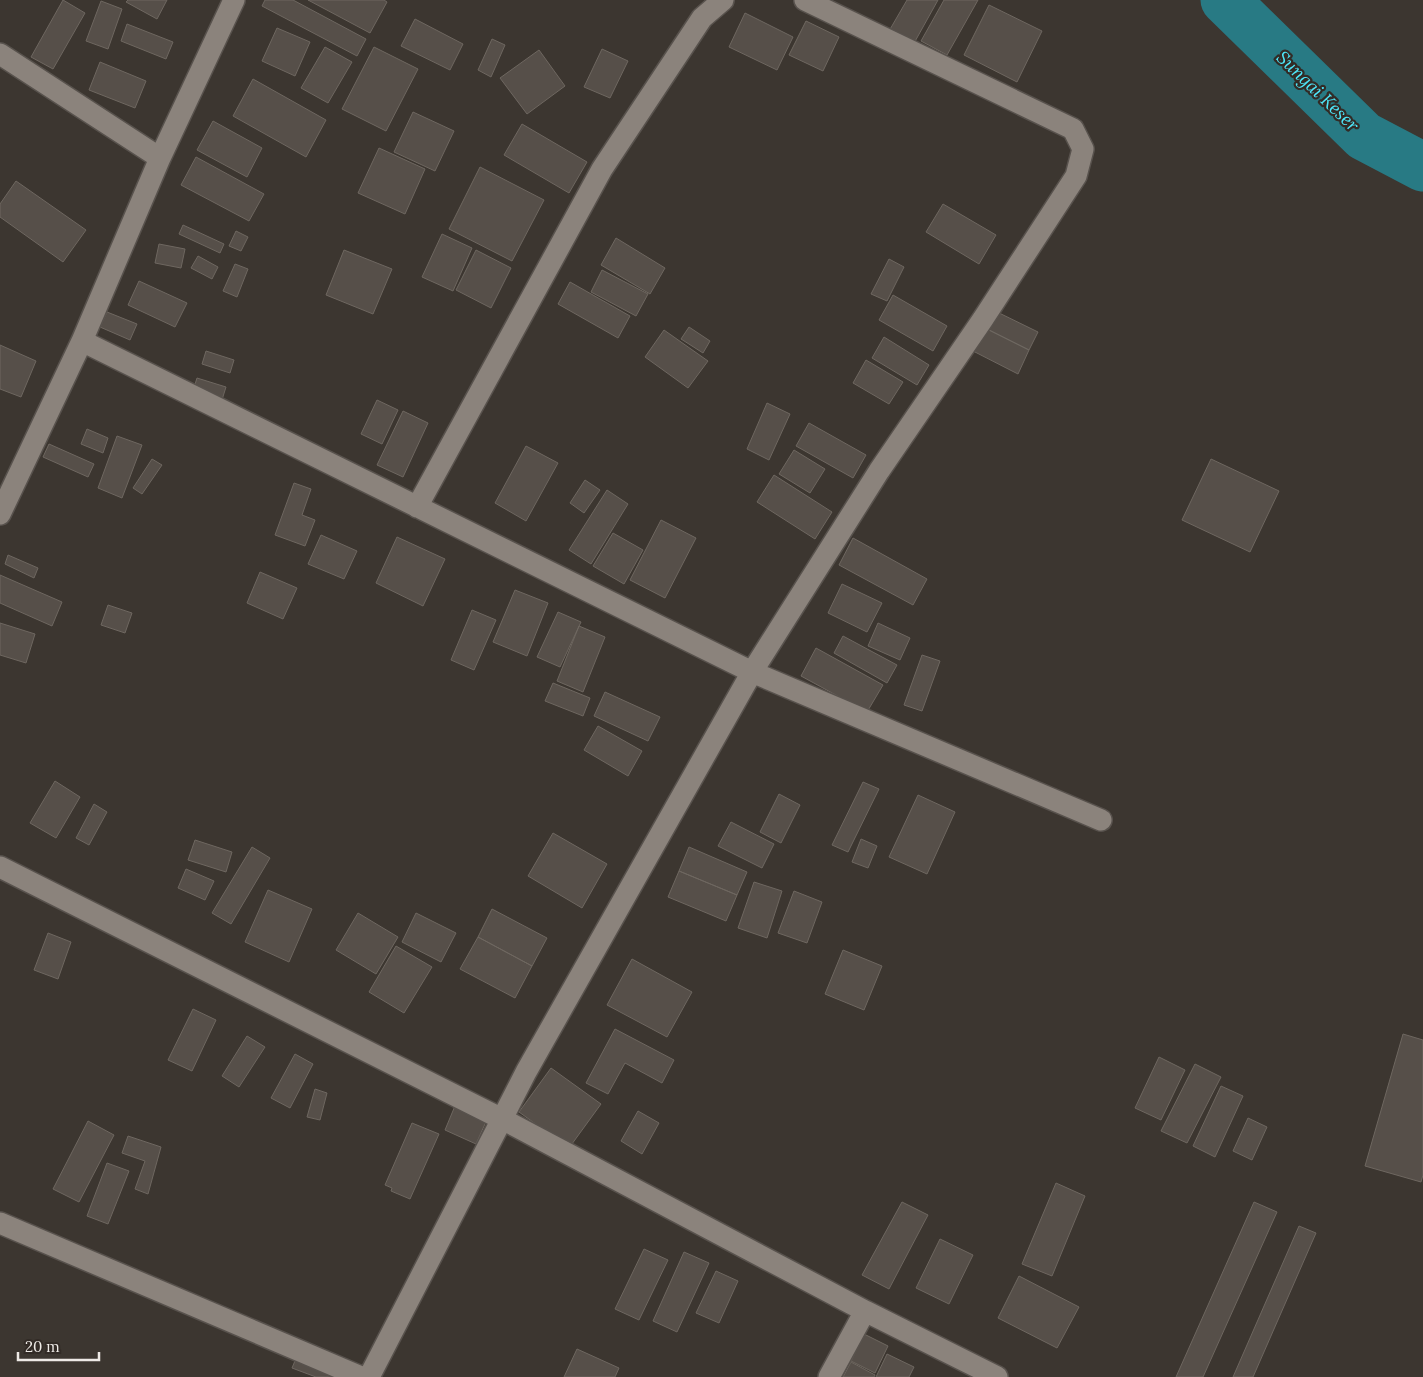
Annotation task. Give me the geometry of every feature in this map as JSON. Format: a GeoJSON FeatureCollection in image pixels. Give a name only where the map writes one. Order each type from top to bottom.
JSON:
{"type":"FeatureCollection","features":[{"type":"Feature","properties":{"kind":"street"},"geometry":{"type":"LineString","coordinates":[[0,514],[82,341],[160,158],[234,0]]}},
{"type":"Feature","properties":{"kind":"street"},"geometry":{"type":"LineString","coordinates":[[416,507],[602,169],[702,18],[723,0]]}},
{"type":"Feature","properties":{"kind":"street"},"geometry":{"type":"LineString","coordinates":[[369,1377],[526,1072],[752,672],[879,471],[983,320],[1076,176],[1083,149],[1073,129],[805,0]]}},
{"type":"Feature","properties":{"kind":"street"},"geometry":{"type":"LineString","coordinates":[[0,54],[160,158]]}},
{"type":"Feature","properties":{"kind":"street"},"geometry":{"type":"LineString","coordinates":[[82,341],[752,672],[1101,820]]}},
{"type":"Feature","properties":{"kind":"street"},"geometry":{"type":"LineString","coordinates":[[0,867],[502,1119],[865,1311],[996,1377]]}},
{"type":"Feature","properties":{"kind":"street"},"geometry":{"type":"LineString","coordinates":[[0,1224],[361,1377]]}},
{"type":"Feature","properties":{"kind":"street"},"geometry":{"type":"LineString","coordinates":[[829,1377],[865,1311]]}},
{"type":"Feature","properties":{"kind":"building"},"geometry":{"type":"Polygon","coordinates":[[[63,0],[85,13],[53,69],[31,57],[63,0]]]}},
{"type":"Feature","properties":{"kind":"building"},"geometry":{"type":"Polygon","coordinates":[[[128,0],[167,0],[157,19],[126,2],[128,0]]]}},
{"type":"Feature","properties":{"kind":"building"},"geometry":{"type":"Polygon","coordinates":[[[265,0],[293,0],[366,39],[357,56],[262,6],[265,0]]]}},
{"type":"Feature","properties":{"kind":"building"},"geometry":{"type":"Polygon","coordinates":[[[308,0],[384,0],[387,2],[370,33],[308,0]]]}},
{"type":"Feature","properties":{"kind":"building"},"geometry":{"type":"Polygon","coordinates":[[[907,0],[938,0],[913,45],[889,31],[907,0]]]}},
{"type":"Feature","properties":{"kind":"building"},"geometry":{"type":"Polygon","coordinates":[[[944,0],[978,0],[947,55],[921,41],[944,0]]]}},
{"type":"Feature","properties":{"kind":"building"},"geometry":{"type":"Polygon","coordinates":[[[101,1],[122,9],[108,49],[86,41],[101,1]]]}},
{"type":"Feature","properties":{"kind":"building"},"geometry":{"type":"Polygon","coordinates":[[[989,5],[1042,31],[1017,82],[964,55],[989,5]]]}},
{"type":"Feature","properties":{"kind":"building"},"geometry":{"type":"Polygon","coordinates":[[[745,13],[793,37],[777,70],[729,47],[745,13]]]}},
{"type":"Feature","properties":{"kind":"building"},"geometry":{"type":"Polygon","coordinates":[[[415,19],[463,44],[450,70],[401,46],[415,19]]]}},
{"type":"Feature","properties":{"kind":"building"},"geometry":{"type":"Polygon","coordinates":[[[806,21],[839,37],[823,71],[789,55],[806,21]]]}},
{"type":"Feature","properties":{"kind":"building"},"geometry":{"type":"Polygon","coordinates":[[[127,24],[173,42],[166,59],[121,41],[127,24]]]}},
{"type":"Feature","properties":{"kind":"building"},"geometry":{"type":"Polygon","coordinates":[[[277,28],[310,42],[295,76],[262,61],[277,28]]]}},
{"type":"Feature","properties":{"kind":"building"},"geometry":{"type":"Polygon","coordinates":[[[492,39],[505,45],[491,77],[478,70],[492,39]]]}},
{"type":"Feature","properties":{"kind":"building"},"geometry":{"type":"Polygon","coordinates":[[[325,47],[352,62],[328,103],[301,88],[325,47]]]}},
{"type":"Feature","properties":{"kind":"building"},"geometry":{"type":"Polygon","coordinates":[[[374,47],[418,69],[386,131],[342,109],[374,47]]]}},
{"type":"Feature","properties":{"kind":"building"},"geometry":{"type":"Polygon","coordinates":[[[602,49],[628,61],[610,98],[584,87],[602,49]]]}},
{"type":"Feature","properties":{"kind":"building"},"geometry":{"type":"Polygon","coordinates":[[[539,50],[565,86],[527,114],[500,78],[539,50]]]}},
{"type":"Feature","properties":{"kind":"building"},"geometry":{"type":"Polygon","coordinates":[[[100,62],[146,81],[135,108],[89,90],[100,62]]]}},
{"type":"Feature","properties":{"kind":"building"},"geometry":{"type":"Polygon","coordinates":[[[253,79],[326,120],[306,157],[233,116],[253,79]]]}},
{"type":"Feature","properties":{"kind":"building"},"geometry":{"type":"Polygon","coordinates":[[[413,112],[454,131],[435,171],[394,152],[413,112]]]}},
{"type":"Feature","properties":{"kind":"building"},"geometry":{"type":"Polygon","coordinates":[[[213,121],[262,148],[247,177],[197,150],[213,121]]]}},
{"type":"Feature","properties":{"kind":"building"},"geometry":{"type":"Polygon","coordinates":[[[522,124],[587,162],[569,193],[504,155],[522,124]]]}},
{"type":"Feature","properties":{"kind":"building"},"geometry":{"type":"Polygon","coordinates":[[[379,148],[425,169],[405,214],[358,193],[379,148]]]}},
{"type":"Feature","properties":{"kind":"building"},"geometry":{"type":"Polygon","coordinates":[[[196,157],[264,194],[249,221],[181,185],[196,157]]]}},
{"type":"Feature","properties":{"kind":"building"},"geometry":{"type":"Polygon","coordinates":[[[480,167],[544,200],[512,261],[449,229],[480,167]]]}},
{"type":"Feature","properties":{"kind":"building"},"geometry":{"type":"Polygon","coordinates":[[[16,181],[86,230],[63,262],[0,217],[0,204],[16,181]]]}},
{"type":"Feature","properties":{"kind":"building"},"geometry":{"type":"Polygon","coordinates":[[[943,204],[996,235],[979,264],[926,232],[943,204]]]}},
{"type":"Feature","properties":{"kind":"building"},"geometry":{"type":"Polygon","coordinates":[[[183,225],[224,244],[220,253],[179,234],[183,225]]]}},
{"type":"Feature","properties":{"kind":"building"},"geometry":{"type":"Polygon","coordinates":[[[236,231],[248,237],[241,251],[229,246],[236,231]]]}},
{"type":"Feature","properties":{"kind":"building"},"geometry":{"type":"Polygon","coordinates":[[[442,234],[472,248],[453,291],[422,277],[442,234]]]}},
{"type":"Feature","properties":{"kind":"building"},"geometry":{"type":"Polygon","coordinates":[[[616,238],[665,268],[650,294],[601,265],[616,238]]]}},
{"type":"Feature","properties":{"kind":"building"},"geometry":{"type":"Polygon","coordinates":[[[159,244],[185,249],[181,268],[155,263],[159,244]]]}},
{"type":"Feature","properties":{"kind":"building"},"geometry":{"type":"Polygon","coordinates":[[[344,250],[392,269],[373,314],[326,295],[344,250]]]}},
{"type":"Feature","properties":{"kind":"building"},"geometry":{"type":"Polygon","coordinates":[[[476,250],[511,268],[491,308],[456,290],[476,250]]]}},
{"type":"Feature","properties":{"kind":"building"},"geometry":{"type":"Polygon","coordinates":[[[198,256],[218,267],[212,279],[191,268],[198,256]]]}},
{"type":"Feature","properties":{"kind":"building"},"geometry":{"type":"Polygon","coordinates":[[[889,259],[904,267],[887,301],[871,294],[889,259]]]}},
{"type":"Feature","properties":{"kind":"building"},"geometry":{"type":"Polygon","coordinates":[[[235,264],[248,269],[237,297],[223,291],[235,264]]]}},
{"type":"Feature","properties":{"kind":"building"},"geometry":{"type":"Polygon","coordinates":[[[602,270],[648,294],[636,316],[591,292],[602,270]]]}},
{"type":"Feature","properties":{"kind":"building"},"geometry":{"type":"Polygon","coordinates":[[[139,281],[187,303],[175,327],[128,305],[139,281]]]}},
{"type":"Feature","properties":{"kind":"building"},"geometry":{"type":"Polygon","coordinates":[[[570,282],[630,316],[618,338],[558,304],[570,282]]]}},
{"type":"Feature","properties":{"kind":"building"},"geometry":{"type":"Polygon","coordinates":[[[893,295],[947,326],[933,351],[879,320],[893,295]]]}},
{"type":"Feature","properties":{"kind":"building"},"geometry":{"type":"Polygon","coordinates":[[[993,310],[1038,332],[1029,350],[985,328],[993,310]]]}},
{"type":"Feature","properties":{"kind":"building"},"geometry":{"type":"Polygon","coordinates":[[[107,312],[137,324],[130,340],[100,327],[107,312]]]}},
{"type":"Feature","properties":{"kind":"building"},"geometry":{"type":"Polygon","coordinates":[[[689,327],[710,341],[703,353],[681,339],[689,327]]]}},
{"type":"Feature","properties":{"kind":"building"},"geometry":{"type":"Polygon","coordinates":[[[985,328],[1029,350],[1018,374],[973,351],[985,328]]]}},
{"type":"Feature","properties":{"kind":"building"},"geometry":{"type":"Polygon","coordinates":[[[664,330],[708,361],[688,388],[645,357],[664,330]]]}},
{"type":"Feature","properties":{"kind":"building"},"geometry":{"type":"Polygon","coordinates":[[[884,337],[929,365],[917,385],[872,358],[884,337]]]}},
{"type":"Feature","properties":{"kind":"building"},"geometry":{"type":"Polygon","coordinates":[[[0,345],[36,361],[21,397],[0,389],[0,345]]]}},
{"type":"Feature","properties":{"kind":"building"},"geometry":{"type":"Polygon","coordinates":[[[206,351],[234,360],[230,373],[202,364],[206,351]]]}},
{"type":"Feature","properties":{"kind":"building"},"geometry":{"type":"Polygon","coordinates":[[[866,360],[903,382],[889,404],[853,383],[866,360]]]}},
{"type":"Feature","properties":{"kind":"building"},"geometry":{"type":"Polygon","coordinates":[[[197,378],[226,387],[221,403],[192,394],[197,378]]]}},
{"type":"Feature","properties":{"kind":"building"},"geometry":{"type":"Polygon","coordinates":[[[377,400],[398,410],[382,444],[361,434],[377,400]]]}},
{"type":"Feature","properties":{"kind":"building"},"geometry":{"type":"Polygon","coordinates":[[[767,403],[790,414],[769,460],[747,449],[767,403]]]}},
{"type":"Feature","properties":{"kind":"building"},"geometry":{"type":"Polygon","coordinates":[[[403,411],[428,423],[403,477],[377,465],[403,411]]]}},
{"type":"Feature","properties":{"kind":"building"},"geometry":{"type":"Polygon","coordinates":[[[809,423],[866,455],[853,478],[796,446],[809,423]]]}},
{"type":"Feature","properties":{"kind":"building"},"geometry":{"type":"Polygon","coordinates":[[[87,429],[108,438],[103,453],[81,444],[87,429]]]}},
{"type":"Feature","properties":{"kind":"building"},"geometry":{"type":"Polygon","coordinates":[[[117,436],[142,445],[122,498],[98,488],[117,436]]]}},
{"type":"Feature","properties":{"kind":"building"},"geometry":{"type":"Polygon","coordinates":[[[49,444],[94,464],[88,477],[43,457],[49,444]]]}},
{"type":"Feature","properties":{"kind":"building"},"geometry":{"type":"Polygon","coordinates":[[[526,446],[558,463],[526,521],[495,503],[526,446]]]}},
{"type":"Feature","properties":{"kind":"building"},"geometry":{"type":"Polygon","coordinates":[[[794,450],[825,469],[810,493],[779,474],[794,450]]]}},
{"type":"Feature","properties":{"kind":"building"},"geometry":{"type":"Polygon","coordinates":[[[152,459],[162,465],[142,494],[133,488],[152,459]]]}},
{"type":"Feature","properties":{"kind":"building"},"geometry":{"type":"Polygon","coordinates":[[[1211,459],[1279,491],[1250,552],[1182,520],[1211,459]]]}},
{"type":"Feature","properties":{"kind":"building"},"geometry":{"type":"Polygon","coordinates":[[[774,475],[832,512],[815,539],[757,502],[774,475]]]}},
{"type":"Feature","properties":{"kind":"building"},"geometry":{"type":"Polygon","coordinates":[[[585,480],[600,490],[584,513],[570,503],[585,480]]]}},
{"type":"Feature","properties":{"kind":"building"},"geometry":{"type":"Polygon","coordinates":[[[294,483],[311,489],[302,515],[315,520],[305,546],[275,535],[294,483]]]}},
{"type":"Feature","properties":{"kind":"building"},"geometry":{"type":"Polygon","coordinates":[[[607,490],[628,504],[591,564],[569,550],[607,490]]]}},
{"type":"Feature","properties":{"kind":"building"},"geometry":{"type":"Polygon","coordinates":[[[661,520],[696,538],[665,598],[630,580],[661,520]]]}},
{"type":"Feature","properties":{"kind":"building"},"geometry":{"type":"Polygon","coordinates":[[[613,533],[643,550],[624,584],[593,566],[613,533]]]}},
{"type":"Feature","properties":{"kind":"building"},"geometry":{"type":"Polygon","coordinates":[[[321,535],[357,551],[344,579],[308,564],[321,535]]]}},
{"type":"Feature","properties":{"kind":"building"},"geometry":{"type":"Polygon","coordinates":[[[397,537],[445,559],[423,606],[376,583],[397,537]]]}},
{"type":"Feature","properties":{"kind":"building"},"geometry":{"type":"Polygon","coordinates":[[[853,538],[927,579],[913,605],[839,565],[853,538]]]}},
{"type":"Feature","properties":{"kind":"building"},"geometry":{"type":"Polygon","coordinates":[[[8,555],[38,568],[34,578],[5,564],[8,555]]]}},
{"type":"Feature","properties":{"kind":"building"},"geometry":{"type":"Polygon","coordinates":[[[260,572],[297,588],[283,619],[247,603],[260,572]]]}},
{"type":"Feature","properties":{"kind":"building"},"geometry":{"type":"Polygon","coordinates":[[[0,575],[62,602],[52,626],[0,603],[0,575]]]}},
{"type":"Feature","properties":{"kind":"building"},"geometry":{"type":"Polygon","coordinates":[[[842,584],[882,603],[867,632],[828,613],[842,584]]]}},
{"type":"Feature","properties":{"kind":"building"},"geometry":{"type":"Polygon","coordinates":[[[515,590],[548,603],[527,656],[493,642],[515,590]]]}},
{"type":"Feature","properties":{"kind":"building"},"geometry":{"type":"Polygon","coordinates":[[[108,605],[132,613],[125,633],[101,625],[108,605]]]}},
{"type":"Feature","properties":{"kind":"building"},"geometry":{"type":"Polygon","coordinates":[[[472,610],[496,620],[474,670],[451,660],[472,610]]]}},
{"type":"Feature","properties":{"kind":"building"},"geometry":{"type":"Polygon","coordinates":[[[558,612],[581,622],[560,667],[537,657],[558,612]]]}},
{"type":"Feature","properties":{"kind":"building"},"geometry":{"type":"Polygon","coordinates":[[[0,623],[35,634],[26,663],[0,655],[0,623]]]}},
{"type":"Feature","properties":{"kind":"building"},"geometry":{"type":"Polygon","coordinates":[[[878,623],[910,638],[900,660],[868,646],[878,623]]]}},
{"type":"Feature","properties":{"kind":"building"},"geometry":{"type":"Polygon","coordinates":[[[579,626],[605,637],[583,692],[557,681],[579,626]]]}},
{"type":"Feature","properties":{"kind":"building"},"geometry":{"type":"Polygon","coordinates":[[[843,636],[897,665],[887,683],[834,653],[843,636]]]}},
{"type":"Feature","properties":{"kind":"building"},"geometry":{"type":"Polygon","coordinates":[[[816,648],[883,685],[867,712],[801,676],[816,648]]]}},
{"type":"Feature","properties":{"kind":"building"},"geometry":{"type":"Polygon","coordinates":[[[922,655],[940,661],[922,711],[904,705],[922,655]]]}},
{"type":"Feature","properties":{"kind":"building"},"geometry":{"type":"Polygon","coordinates":[[[553,683],[590,698],[583,716],[545,701],[553,683]]]}},
{"type":"Feature","properties":{"kind":"building"},"geometry":{"type":"Polygon","coordinates":[[[605,692],[660,717],[648,741],[594,716],[605,692]]]}},
{"type":"Feature","properties":{"kind":"building"},"geometry":{"type":"Polygon","coordinates":[[[598,726],[642,751],[628,776],[584,750],[598,726]]]}},
{"type":"Feature","properties":{"kind":"building"},"geometry":{"type":"Polygon","coordinates":[[[55,781],[80,797],[56,838],[30,823],[55,781]]]}},
{"type":"Feature","properties":{"kind":"building"},"geometry":{"type":"Polygon","coordinates":[[[863,782],[879,789],[848,852],[832,845],[863,782]]]}},
{"type":"Feature","properties":{"kind":"building"},"geometry":{"type":"Polygon","coordinates":[[[779,794],[800,805],[781,843],[760,832],[779,794]]]}},
{"type":"Feature","properties":{"kind":"building"},"geometry":{"type":"Polygon","coordinates":[[[918,795],[955,812],[927,874],[889,857],[918,795]]]}},
{"type":"Feature","properties":{"kind":"building"},"geometry":{"type":"Polygon","coordinates":[[[94,804],[107,812],[89,845],[76,838],[94,804]]]}},
{"type":"Feature","properties":{"kind":"building"},"geometry":{"type":"Polygon","coordinates":[[[731,822],[774,844],[762,868],[718,846],[731,822]]]}},
{"type":"Feature","properties":{"kind":"building"},"geometry":{"type":"Polygon","coordinates":[[[553,833],[607,864],[582,908],[528,876],[553,833]]]}},
{"type":"Feature","properties":{"kind":"building"},"geometry":{"type":"Polygon","coordinates":[[[861,839],[877,846],[868,868],[852,862],[861,839]]]}},
{"type":"Feature","properties":{"kind":"building"},"geometry":{"type":"Polygon","coordinates":[[[195,840],[232,852],[226,872],[188,860],[195,840]]]}},
{"type":"Feature","properties":{"kind":"building"},"geometry":{"type":"Polygon","coordinates":[[[252,847],[270,858],[231,924],[212,913],[252,847]]]}},
{"type":"Feature","properties":{"kind":"building"},"geometry":{"type":"Polygon","coordinates":[[[689,847],[747,872],[737,895],[679,871],[689,847]]]}},
{"type":"Feature","properties":{"kind":"building"},"geometry":{"type":"Polygon","coordinates":[[[186,869],[214,881],[205,900],[178,888],[186,869]]]}},
{"type":"Feature","properties":{"kind":"building"},"geometry":{"type":"Polygon","coordinates":[[[679,871],[737,895],[726,921],[668,897],[679,871]]]}},
{"type":"Feature","properties":{"kind":"building"},"geometry":{"type":"Polygon","coordinates":[[[754,882],[782,891],[767,938],[738,928],[754,882]]]}},
{"type":"Feature","properties":{"kind":"building"},"geometry":{"type":"Polygon","coordinates":[[[268,890],[312,909],[289,962],[245,942],[268,890]]]}},
{"type":"Feature","properties":{"kind":"building"},"geometry":{"type":"Polygon","coordinates":[[[794,891],[822,902],[807,943],[778,933],[794,891]]]}},
{"type":"Feature","properties":{"kind":"building"},"geometry":{"type":"Polygon","coordinates":[[[492,909],[547,938],[532,966],[478,937],[492,909]]]}},
{"type":"Feature","properties":{"kind":"building"},"geometry":{"type":"Polygon","coordinates":[[[358,913],[398,937],[376,974],[336,950],[358,913]]]}},
{"type":"Feature","properties":{"kind":"building"},"geometry":{"type":"Polygon","coordinates":[[[416,913],[456,933],[441,962],[402,942],[416,913]]]}},
{"type":"Feature","properties":{"kind":"building"},"geometry":{"type":"Polygon","coordinates":[[[48,933],[71,942],[58,979],[34,970],[48,933]]]}},
{"type":"Feature","properties":{"kind":"building"},"geometry":{"type":"Polygon","coordinates":[[[478,937],[532,966],[515,998],[460,969],[478,937]]]}},
{"type":"Feature","properties":{"kind":"building"},"geometry":{"type":"Polygon","coordinates":[[[396,946],[432,967],[404,1013],[369,992],[396,946]]]}},
{"type":"Feature","properties":{"kind":"building"},"geometry":{"type":"Polygon","coordinates":[[[843,950],[882,966],[864,1010],[825,994],[843,950]]]}},
{"type":"Feature","properties":{"kind":"building"},"geometry":{"type":"Polygon","coordinates":[[[632,959],[692,992],[667,1037],[607,1005],[632,959]]]}},
{"type":"Feature","properties":{"kind":"building"},"geometry":{"type":"Polygon","coordinates":[[[193,1009],[216,1020],[192,1071],[168,1060],[193,1009]]]}},
{"type":"Feature","properties":{"kind":"building"},"geometry":{"type":"Polygon","coordinates":[[[615,1029],[674,1060],[662,1083],[625,1063],[608,1094],[586,1083],[615,1029]]]}},
{"type":"Feature","properties":{"kind":"building"},"geometry":{"type":"Polygon","coordinates":[[[1403,1034],[1423,1040],[1423,1175],[1421,1182],[1365,1166],[1403,1034]]]}},
{"type":"Feature","properties":{"kind":"building"},"geometry":{"type":"Polygon","coordinates":[[[247,1036],[265,1047],[239,1087],[222,1076],[247,1036]]]}},
{"type":"Feature","properties":{"kind":"building"},"geometry":{"type":"Polygon","coordinates":[[[295,1054],[313,1064],[290,1108],[271,1098],[295,1054]]]}},
{"type":"Feature","properties":{"kind":"building"},"geometry":{"type":"Polygon","coordinates":[[[1159,1057],[1185,1070],[1161,1120],[1135,1108],[1159,1057]]]}},
{"type":"Feature","properties":{"kind":"building"},"geometry":{"type":"Polygon","coordinates":[[[1195,1064],[1221,1077],[1187,1143],[1161,1131],[1195,1064]]]}},
{"type":"Feature","properties":{"kind":"building"},"geometry":{"type":"Polygon","coordinates":[[[551,1068],[601,1104],[569,1148],[519,1112],[551,1068]]]}},
{"type":"Feature","properties":{"kind":"building"},"geometry":{"type":"Polygon","coordinates":[[[1221,1086],[1243,1096],[1215,1157],[1193,1146],[1221,1086]]]}},
{"type":"Feature","properties":{"kind":"building"},"geometry":{"type":"Polygon","coordinates":[[[315,1089],[327,1093],[320,1120],[307,1117],[315,1089]]]}},
{"type":"Feature","properties":{"kind":"building"},"geometry":{"type":"Polygon","coordinates":[[[457,1101],[489,1115],[476,1144],[445,1130],[457,1101]]]}},
{"type":"Feature","properties":{"kind":"building"},"geometry":{"type":"Polygon","coordinates":[[[638,1111],[659,1123],[642,1154],[621,1141],[638,1111]]]}},
{"type":"Feature","properties":{"kind":"building"},"geometry":{"type":"Polygon","coordinates":[[[1248,1118],[1267,1127],[1252,1160],[1233,1151],[1248,1118]]]}},
{"type":"Feature","properties":{"kind":"building"},"geometry":{"type":"Polygon","coordinates":[[[88,1121],[114,1135],[79,1202],[53,1189],[88,1121]]]}},
{"type":"Feature","properties":{"kind":"building"},"geometry":{"type":"Polygon","coordinates":[[[412,1123],[439,1134],[410,1199],[391,1191],[392,1188],[385,1185],[412,1123]]]}},
{"type":"Feature","properties":{"kind":"building"},"geometry":{"type":"Polygon","coordinates":[[[128,1136],[161,1147],[148,1194],[135,1189],[145,1161],[122,1153],[128,1136]]]}},
{"type":"Feature","properties":{"kind":"building"},"geometry":{"type":"Polygon","coordinates":[[[107,1163],[129,1171],[108,1224],[87,1216],[107,1163]]]}},
{"type":"Feature","properties":{"kind":"building"},"geometry":{"type":"Polygon","coordinates":[[[1056,1183],[1085,1196],[1052,1276],[1022,1264],[1056,1183]]]}},
{"type":"Feature","properties":{"kind":"building"},"geometry":{"type":"Polygon","coordinates":[[[902,1202],[928,1215],[889,1289],[862,1275],[902,1202]]]}},
{"type":"Feature","properties":{"kind":"building"},"geometry":{"type":"Polygon","coordinates":[[[1254,1202],[1277,1212],[1203,1377],[1176,1377],[1254,1202]]]}},
{"type":"Feature","properties":{"kind":"building"},"geometry":{"type":"Polygon","coordinates":[[[1299,1226],[1316,1233],[1253,1377],[1233,1377],[1299,1226]]]}},
{"type":"Feature","properties":{"kind":"building"},"geometry":{"type":"Polygon","coordinates":[[[940,1239],[973,1255],[949,1304],[916,1288],[940,1239]]]}},
{"type":"Feature","properties":{"kind":"building"},"geometry":{"type":"Polygon","coordinates":[[[644,1249],[668,1260],[639,1320],[615,1309],[644,1249]]]}},
{"type":"Feature","properties":{"kind":"building"},"geometry":{"type":"Polygon","coordinates":[[[684,1252],[709,1263],[677,1332],[653,1321],[684,1252]]]}},
{"type":"Feature","properties":{"kind":"building"},"geometry":{"type":"Polygon","coordinates":[[[716,1271],[738,1281],[719,1323],[696,1313],[716,1271]]]}},
{"type":"Feature","properties":{"kind":"building"},"geometry":{"type":"Polygon","coordinates":[[[1019,1276],[1079,1307],[1057,1348],[998,1318],[1019,1276]]]}},
{"type":"Feature","properties":{"kind":"building"},"geometry":{"type":"Polygon","coordinates":[[[864,1334],[888,1346],[875,1373],[851,1361],[864,1334]]]}},
{"type":"Feature","properties":{"kind":"building"},"geometry":{"type":"Polygon","coordinates":[[[577,1349],[619,1368],[615,1377],[564,1377],[577,1349]]]}},
{"type":"Feature","properties":{"kind":"building"},"geometry":{"type":"Polygon","coordinates":[[[887,1354],[914,1367],[909,1377],[876,1377],[887,1354]]]}},
{"type":"Feature","properties":{"kind":"building"},"geometry":{"type":"Polygon","coordinates":[[[297,1356],[335,1377],[316,1377],[292,1368],[297,1356]]]}},
{"type":"Feature","properties":{"kind":"building"},"geometry":{"type":"Polygon","coordinates":[[[851,1362],[875,1375],[874,1377],[843,1377],[851,1362]]]}},
{"type":"Feature","properties":{"kind":"waterway","name":"Sungai Keser"},"geometry":{"type":"LineString","coordinates":[[1225,0],[1364,136],[1423,167]]}}]}
